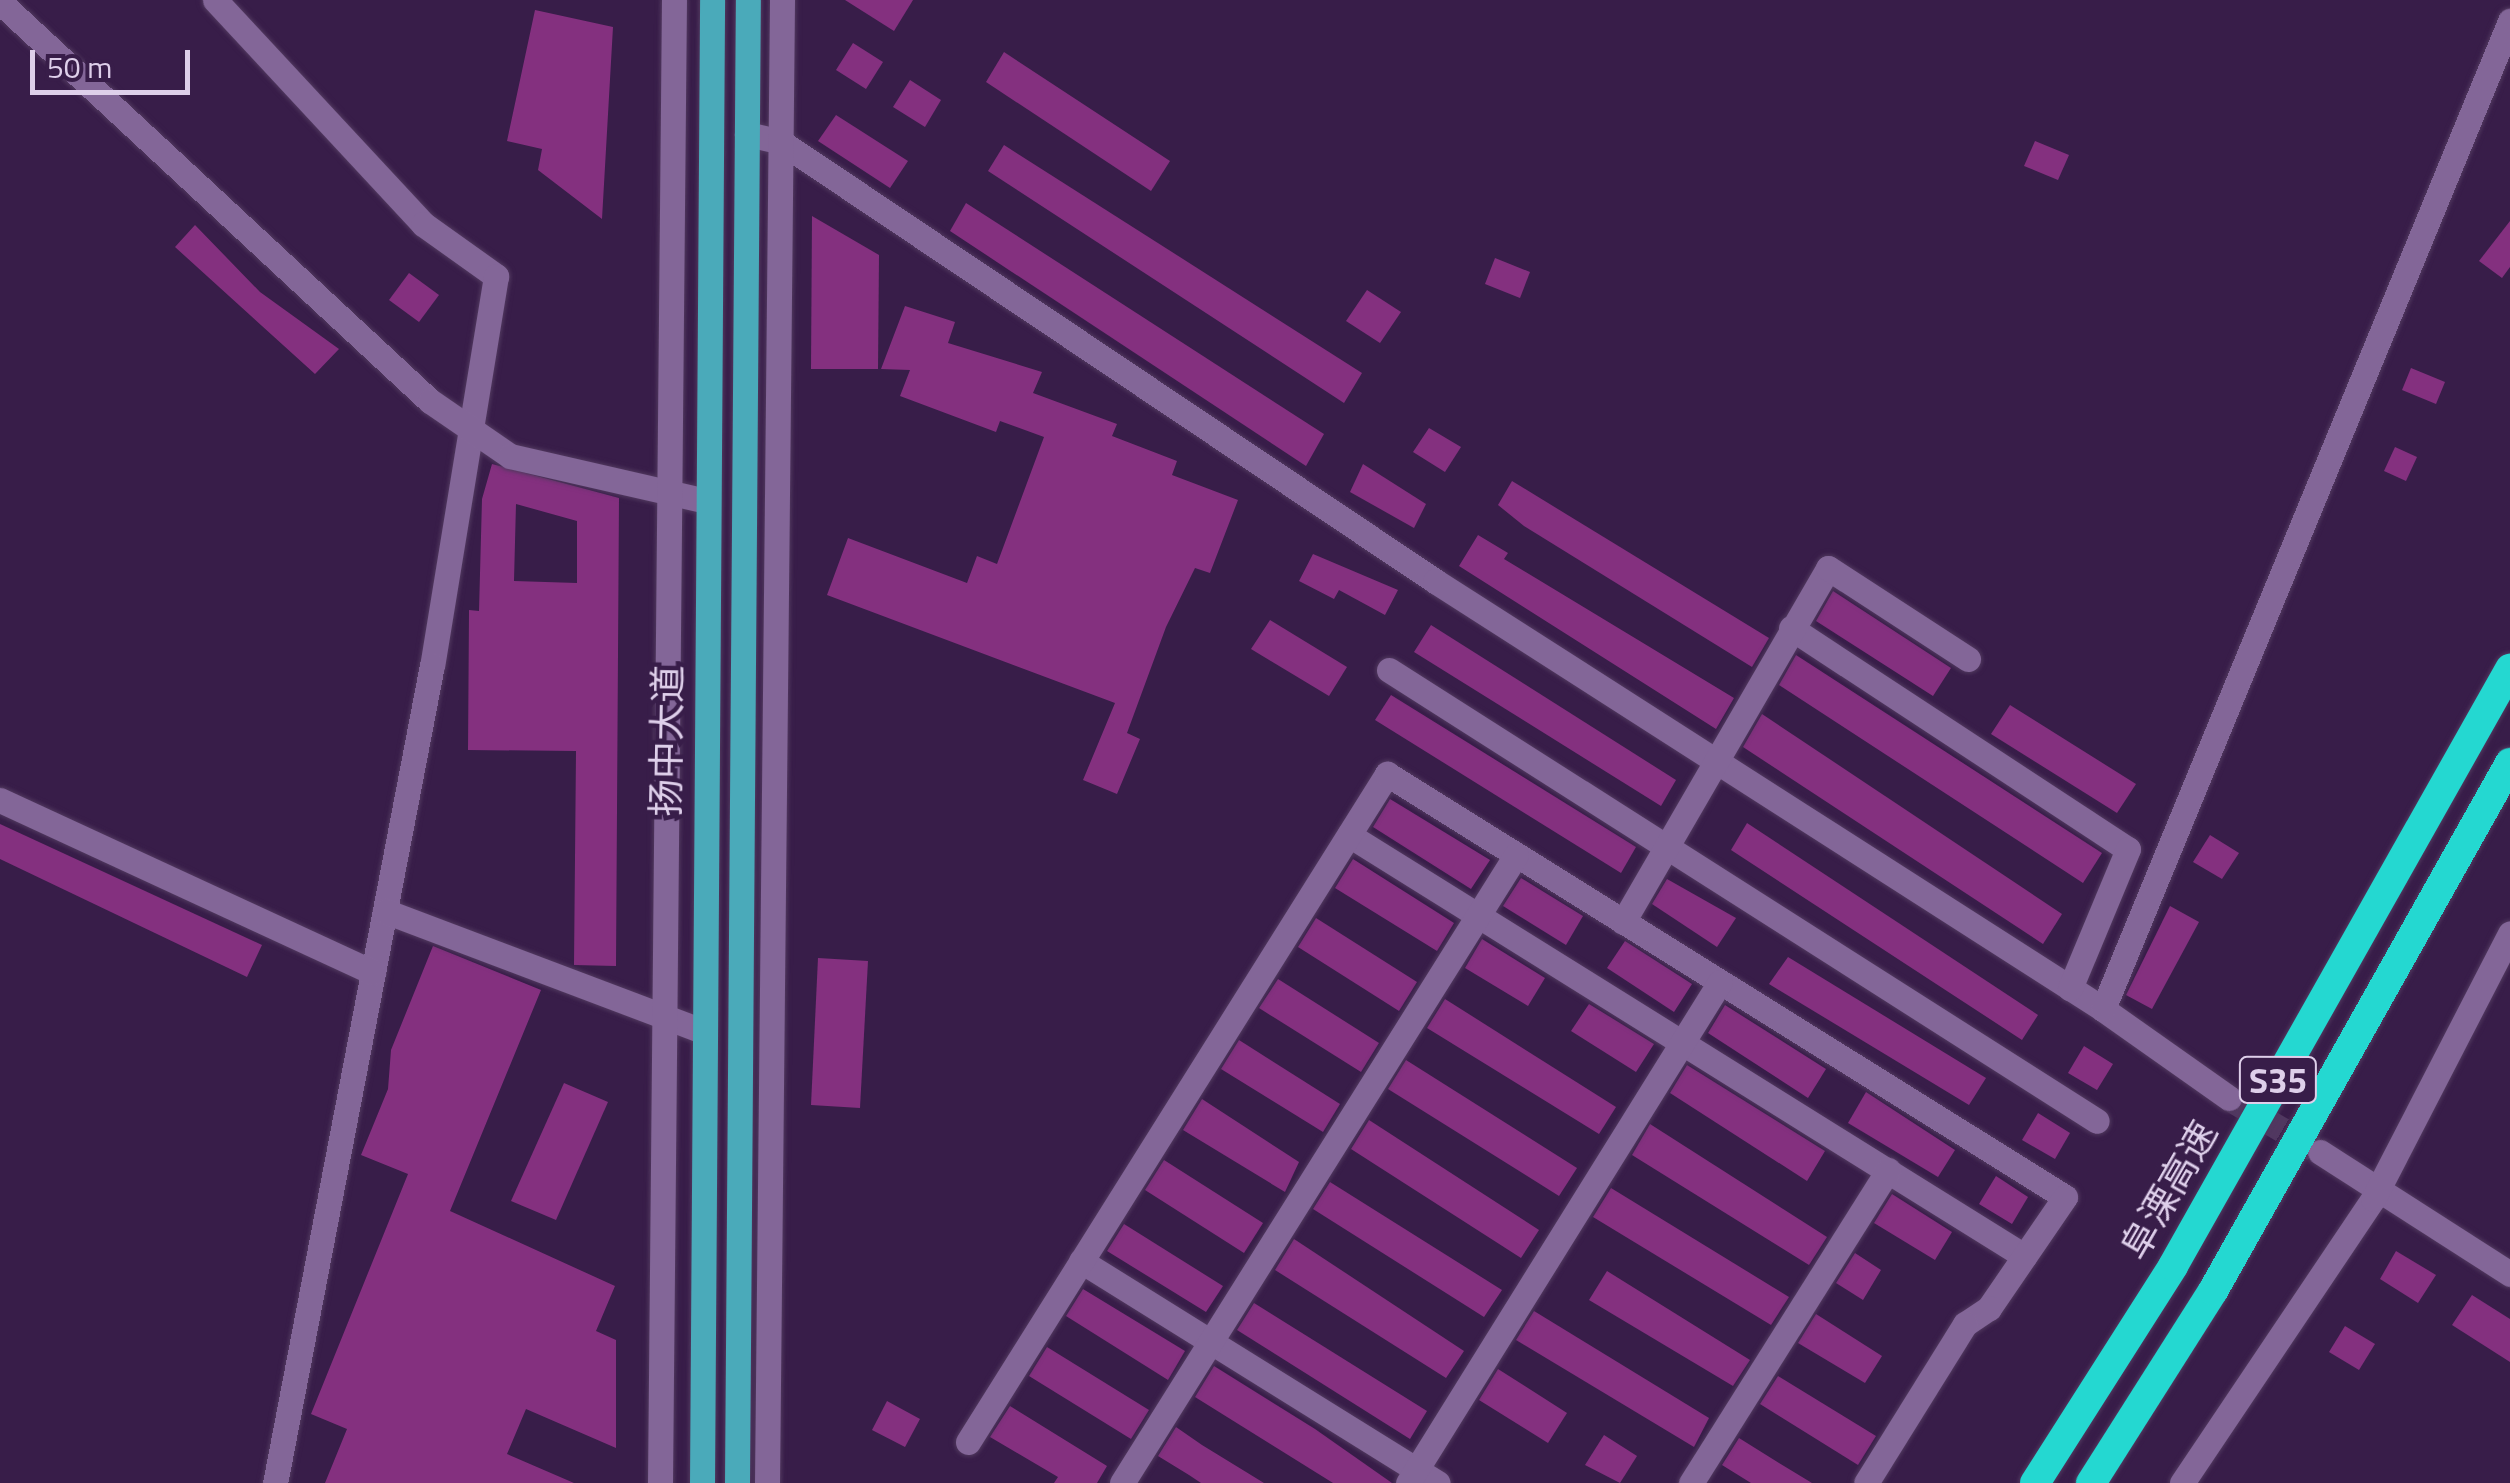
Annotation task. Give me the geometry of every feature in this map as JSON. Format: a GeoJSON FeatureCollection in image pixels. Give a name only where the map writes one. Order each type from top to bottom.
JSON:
{"type":"FeatureCollection","features":[{"type":"Feature","properties":{"kind":"highway","name":"阜溧高速"},"geometry":{"type":"LineString","coordinates":[[2035,1483],[2173,1266],[2510,670]]}},
{"type":"Feature","properties":{"kind":"highway","name":"S35"},"geometry":{"type":"LineString","coordinates":[[2091,1483],[2213,1291],[2510,763]]}},
{"type":"Feature","properties":{"kind":"main road","name":"扬中大道"},"geometry":{"type":"LineString","coordinates":[[702,1483],[702,1031],[712,0]]}},
{"type":"Feature","properties":{"kind":"main road","name":"扬中大道"},"geometry":{"type":"LineString","coordinates":[[738,1483],[748,0]]}},
{"type":"Feature","properties":{"kind":"main road"},"geometry":{"type":"LineString","coordinates":[[711,134],[747,134]]}},
{"type":"Feature","properties":{"kind":"main road"},"geometry":{"type":"LineString","coordinates":[[707,501],[744,504]]}},
{"type":"Feature","properties":{"kind":"main road"},"geometry":{"type":"LineString","coordinates":[[702,1031],[740,1033]]}},
{"type":"Feature","properties":{"kind":"street"},"geometry":{"type":"LineString","coordinates":[[216,0],[423,224],[496,276],[384,912],[275,1483]]}},
{"type":"Feature","properties":{"kind":"street"},"geometry":{"type":"LineString","coordinates":[[660,1483],[660,1022],[674,0]]}},
{"type":"Feature","properties":{"kind":"street"},"geometry":{"type":"LineString","coordinates":[[768,1483],[782,0]]}},
{"type":"Feature","properties":{"kind":"street"},"geometry":{"type":"LineString","coordinates":[[0,2],[245,236],[471,429],[510,456],[665,496],[707,501]]}},
{"type":"Feature","properties":{"kind":"street"},"geometry":{"type":"LineString","coordinates":[[2103,1009],[2510,21]]}},
{"type":"Feature","properties":{"kind":"street"},"geometry":{"type":"LineString","coordinates":[[747,134],[781,142],[1435,581],[1719,758],[2103,1009],[2229,1098]]}},
{"type":"Feature","properties":{"kind":"street"},"geometry":{"type":"LineString","coordinates":[[1623,922],[1828,568],[1968,659]]}},
{"type":"Feature","properties":{"kind":"street"},"geometry":{"type":"LineString","coordinates":[[1791,628],[2128,849],[2070,988]]}},
{"type":"Feature","properties":{"kind":"street"},"geometry":{"type":"LineString","coordinates":[[1388,670],[1669,843],[2097,1121]]}},
{"type":"Feature","properties":{"kind":"street"},"geometry":{"type":"LineString","coordinates":[[968,1442],[1387,774],[2065,1197],[1988,1308],[1964,1324],[1866,1483]]}},
{"type":"Feature","properties":{"kind":"street"},"geometry":{"type":"LineString","coordinates":[[0,800],[373,972]]}},
{"type":"Feature","properties":{"kind":"street"},"geometry":{"type":"LineString","coordinates":[[1349,835],[1684,1040],[2024,1256]]}},
{"type":"Feature","properties":{"kind":"street"},"geometry":{"type":"LineString","coordinates":[[1122,1483],[1516,855]]}},
{"type":"Feature","properties":{"kind":"street"},"geometry":{"type":"LineString","coordinates":[[384,912],[660,1022],[702,1031]]}},
{"type":"Feature","properties":{"kind":"street"},"geometry":{"type":"LineString","coordinates":[[2182,1483],[2377,1187],[2510,933]]}},
{"type":"Feature","properties":{"kind":"street"},"geometry":{"type":"LineString","coordinates":[[1082,1261],[1421,1478],[1720,982]]}},
{"type":"Feature","properties":{"kind":"street"},"geometry":{"type":"LineString","coordinates":[[2320,1152],[2510,1274]]}},
{"type":"Feature","properties":{"kind":"street"},"geometry":{"type":"LineString","coordinates":[[1692,1483],[1888,1170]]}},
{"type":"Feature","properties":{"kind":"building"},"geometry":{"type":"Polygon","coordinates":[[[845,0],[913,0],[894,31],[845,0]]]}},
{"type":"Feature","properties":{"kind":"building"},"geometry":{"type":"Polygon","coordinates":[[[535,10],[613,27],[602,219],[538,170],[542,149],[507,141],[535,10]]]}},
{"type":"Feature","properties":{"kind":"building"},"geometry":{"type":"Polygon","coordinates":[[[853,43],[883,62],[866,89],[836,70],[853,43]]]}},
{"type":"Feature","properties":{"kind":"building"},"geometry":{"type":"Polygon","coordinates":[[[1004,52],[1170,161],[1151,191],[986,82],[1004,52]]]}},
{"type":"Feature","properties":{"kind":"building"},"geometry":{"type":"Polygon","coordinates":[[[910,80],[941,100],[925,127],[893,107],[910,80]]]}},
{"type":"Feature","properties":{"kind":"building"},"geometry":{"type":"Polygon","coordinates":[[[836,115],[908,161],[890,188],[818,141],[836,115]]]}},
{"type":"Feature","properties":{"kind":"building"},"geometry":{"type":"Polygon","coordinates":[[[2035,141],[2069,155],[2058,180],[2024,166],[2035,141]]]}},
{"type":"Feature","properties":{"kind":"building"},"geometry":{"type":"Polygon","coordinates":[[[1004,145],[1362,373],[1344,403],[988,171],[1004,145]]]}},
{"type":"Feature","properties":{"kind":"building"},"geometry":{"type":"Polygon","coordinates":[[[966,203],[1324,434],[1306,466],[950,231],[966,203]]]}},
{"type":"Feature","properties":{"kind":"building"},"geometry":{"type":"Polygon","coordinates":[[[812,216],[879,255],[878,369],[811,369],[812,216]]]}},
{"type":"Feature","properties":{"kind":"building"},"geometry":{"type":"Polygon","coordinates":[[[2510,221],[2510,267],[2502,278],[2479,261],[2510,221]]]}},
{"type":"Feature","properties":{"kind":"building"},"geometry":{"type":"Polygon","coordinates":[[[195,225],[260,292],[339,349],[315,374],[175,247],[195,225]]]}},
{"type":"Feature","properties":{"kind":"building"},"geometry":{"type":"Polygon","coordinates":[[[1495,258],[1530,272],[1520,298],[1485,284],[1495,258]]]}},
{"type":"Feature","properties":{"kind":"building"},"geometry":{"type":"Polygon","coordinates":[[[409,273],[439,295],[419,322],[389,300],[409,273]]]}},
{"type":"Feature","properties":{"kind":"building"},"geometry":{"type":"Polygon","coordinates":[[[1367,290],[1401,312],[1380,343],[1346,321],[1367,290]]]}},
{"type":"Feature","properties":{"kind":"building"},"geometry":{"type":"Polygon","coordinates":[[[905,306],[955,322],[948,343],[1042,372],[1033,393],[1117,424],[1112,436],[1177,461],[1172,475],[1238,500],[1210,573],[1195,568],[1166,627],[1127,733],[1140,739],[1117,794],[1083,780],[1115,703],[827,595],[848,538],[967,583],[977,556],[997,564],[1044,437],[1000,421],[996,432],[900,396],[910,370],[881,369],[905,306]]]}},
{"type":"Feature","properties":{"kind":"building"},"geometry":{"type":"Polygon","coordinates":[[[2411,368],[2445,382],[2436,404],[2402,390],[2411,368]]]}},
{"type":"Feature","properties":{"kind":"building"},"geometry":{"type":"Polygon","coordinates":[[[1429,428],[1461,447],[1445,472],[1413,452],[1429,428]]]}},
{"type":"Feature","properties":{"kind":"building"},"geometry":{"type":"Polygon","coordinates":[[[2395,447],[2417,457],[2406,481],[2384,471],[2395,447]]]}},
{"type":"Feature","properties":{"kind":"building"},"geometry":{"type":"Polygon","coordinates":[[[492,464],[619,498],[616,966],[574,965],[576,751],[468,750],[469,610],[479,611],[482,499],[492,464]],[[516,504],[514,581],[577,583],[577,521],[516,504]]]}},
{"type":"Feature","properties":{"kind":"building"},"geometry":{"type":"Polygon","coordinates":[[[1363,464],[1426,504],[1414,528],[1350,492],[1363,464]]]}},
{"type":"Feature","properties":{"kind":"building"},"geometry":{"type":"Polygon","coordinates":[[[1512,481],[1769,638],[1752,667],[1524,526],[1498,505],[1512,481]]]}},
{"type":"Feature","properties":{"kind":"building"},"geometry":{"type":"Polygon","coordinates":[[[1478,535],[1508,553],[1504,559],[1734,698],[1716,729],[1459,566],[1478,535]]]}},
{"type":"Feature","properties":{"kind":"building"},"geometry":{"type":"Polygon","coordinates":[[[1313,554],[1398,590],[1385,615],[1339,590],[1334,599],[1299,581],[1313,554]]]}},
{"type":"Feature","properties":{"kind":"building"},"geometry":{"type":"Polygon","coordinates":[[[1833,591],[1951,668],[1933,696],[1816,621],[1833,591]]]}},
{"type":"Feature","properties":{"kind":"building"},"geometry":{"type":"Polygon","coordinates":[[[1270,620],[1347,667],[1329,696],[1251,649],[1270,620]]]}},
{"type":"Feature","properties":{"kind":"building"},"geometry":{"type":"Polygon","coordinates":[[[1431,625],[1676,780],[1661,806],[1414,652],[1431,625]]]}},
{"type":"Feature","properties":{"kind":"building"},"geometry":{"type":"Polygon","coordinates":[[[1796,655],[2102,853],[2083,883],[1779,685],[1796,655]]]}},
{"type":"Feature","properties":{"kind":"building"},"geometry":{"type":"Polygon","coordinates":[[[1391,695],[1636,847],[1621,873],[1375,720],[1391,695]]]}},
{"type":"Feature","properties":{"kind":"building"},"geometry":{"type":"Polygon","coordinates":[[[2010,705],[2136,784],[2117,813],[1991,734],[2010,705]]]}},
{"type":"Feature","properties":{"kind":"building"},"geometry":{"type":"Polygon","coordinates":[[[1762,714],[2062,914],[2043,944],[1743,747],[1762,714]]]}},
{"type":"Feature","properties":{"kind":"building"},"geometry":{"type":"Polygon","coordinates":[[[1390,799],[1490,860],[1471,889],[1373,827],[1390,799]]]}},
{"type":"Feature","properties":{"kind":"building"},"geometry":{"type":"Polygon","coordinates":[[[1747,823],[2038,1015],[2022,1040],[1731,850],[1747,823]]]}},
{"type":"Feature","properties":{"kind":"building"},"geometry":{"type":"Polygon","coordinates":[[[0,824],[262,945],[247,977],[0,859],[0,824]]]}},
{"type":"Feature","properties":{"kind":"building"},"geometry":{"type":"Polygon","coordinates":[[[2210,835],[2239,853],[2222,879],[2193,862],[2210,835]]]}},
{"type":"Feature","properties":{"kind":"building"},"geometry":{"type":"Polygon","coordinates":[[[1353,859],[1454,923],[1437,951],[1335,888],[1353,859]]]}},
{"type":"Feature","properties":{"kind":"building"},"geometry":{"type":"Polygon","coordinates":[[[1521,878],[1583,916],[1566,945],[1503,906],[1521,878]]]}},
{"type":"Feature","properties":{"kind":"building"},"geometry":{"type":"Polygon","coordinates":[[[1667,879],[1736,918],[1717,947],[1652,904],[1667,879]]]}},
{"type":"Feature","properties":{"kind":"building"},"geometry":{"type":"Polygon","coordinates":[[[2170,906],[2199,922],[2152,1009],[2126,995],[2170,906]]]}},
{"type":"Feature","properties":{"kind":"building"},"geometry":{"type":"Polygon","coordinates":[[[1316,918],[1417,982],[1399,1011],[1298,947],[1316,918]]]}},
{"type":"Feature","properties":{"kind":"building"},"geometry":{"type":"Polygon","coordinates":[[[1482,939],[1545,978],[1528,1006],[1465,968],[1482,939]]]}},
{"type":"Feature","properties":{"kind":"building"},"geometry":{"type":"Polygon","coordinates":[[[1625,941],[1692,984],[1674,1012],[1607,968],[1625,941]]]}},
{"type":"Feature","properties":{"kind":"building"},"geometry":{"type":"Polygon","coordinates":[[[433,946],[541,990],[450,1211],[615,1286],[596,1331],[616,1340],[616,1448],[526,1409],[507,1454],[574,1483],[325,1483],[347,1429],[311,1414],[408,1174],[361,1155],[388,1089],[391,1050],[433,946]]]}},
{"type":"Feature","properties":{"kind":"building"},"geometry":{"type":"Polygon","coordinates":[[[1788,957],[1986,1078],[1969,1105],[1769,984],[1788,957]]]}},
{"type":"Feature","properties":{"kind":"building"},"geometry":{"type":"Polygon","coordinates":[[[818,958],[868,961],[860,1108],[811,1105],[818,958]]]}},
{"type":"Feature","properties":{"kind":"building"},"geometry":{"type":"Polygon","coordinates":[[[1278,979],[1379,1043],[1361,1072],[1259,1008],[1278,979]]]}},
{"type":"Feature","properties":{"kind":"building"},"geometry":{"type":"Polygon","coordinates":[[[1445,999],[1616,1107],[1599,1134],[1427,1028],[1445,999]]]}},
{"type":"Feature","properties":{"kind":"building"},"geometry":{"type":"Polygon","coordinates":[[[1589,1004],[1654,1044],[1636,1072],[1571,1031],[1589,1004]]]}},
{"type":"Feature","properties":{"kind":"building"},"geometry":{"type":"Polygon","coordinates":[[[1725,1005],[1826,1069],[1808,1098],[1708,1033],[1725,1005]]]}},
{"type":"Feature","properties":{"kind":"building"},"geometry":{"type":"Polygon","coordinates":[[[1239,1040],[1340,1104],[1323,1132],[1221,1069],[1239,1040]]]}},
{"type":"Feature","properties":{"kind":"building"},"geometry":{"type":"Polygon","coordinates":[[[2084,1046],[2113,1064],[2097,1090],[2068,1073],[2084,1046]]]}},
{"type":"Feature","properties":{"kind":"building"},"geometry":{"type":"Polygon","coordinates":[[[1406,1060],[1577,1168],[1559,1196],[1388,1089],[1406,1060]]]}},
{"type":"Feature","properties":{"kind":"building"},"geometry":{"type":"Polygon","coordinates":[[[1687,1065],[1825,1151],[1807,1181],[1670,1093],[1687,1065]]]}},
{"type":"Feature","properties":{"kind":"building"},"geometry":{"type":"Polygon","coordinates":[[[564,1083],[608,1102],[556,1220],[511,1201],[564,1083]]]}},
{"type":"Feature","properties":{"kind":"building"},"geometry":{"type":"Polygon","coordinates":[[[1866,1092],[1955,1150],[1938,1177],[1848,1123],[1866,1092]]]}},
{"type":"Feature","properties":{"kind":"building"},"geometry":{"type":"Polygon","coordinates":[[[1202,1099],[1299,1162],[1285,1192],[1183,1130],[1202,1099]]]}},
{"type":"Feature","properties":{"kind":"building"},"geometry":{"type":"Polygon","coordinates":[[[2038,1113],[2070,1133],[2055,1159],[2022,1140],[2038,1113]]]}},
{"type":"Feature","properties":{"kind":"building"},"geometry":{"type":"Polygon","coordinates":[[[1369,1120],[1539,1230],[1521,1258],[1351,1149],[1369,1120]]]}},
{"type":"Feature","properties":{"kind":"building"},"geometry":{"type":"Polygon","coordinates":[[[1650,1124],[1827,1237],[1809,1265],[1632,1155],[1650,1124]]]}},
{"type":"Feature","properties":{"kind":"building"},"geometry":{"type":"Polygon","coordinates":[[[1164,1160],[1263,1223],[1244,1253],[1145,1190],[1164,1160]]]}},
{"type":"Feature","properties":{"kind":"building"},"geometry":{"type":"Polygon","coordinates":[[[1996,1176],[2028,1197],[2012,1224],[1979,1204],[1996,1176]]]}},
{"type":"Feature","properties":{"kind":"building"},"geometry":{"type":"Polygon","coordinates":[[[1330,1182],[1502,1290],[1484,1317],[1313,1209],[1330,1182]]]}},
{"type":"Feature","properties":{"kind":"building"},"geometry":{"type":"Polygon","coordinates":[[[1611,1188],[1789,1297],[1771,1325],[1593,1217],[1611,1188]]]}},
{"type":"Feature","properties":{"kind":"building"},"geometry":{"type":"Polygon","coordinates":[[[1892,1194],[1952,1232],[1935,1260],[1874,1223],[1892,1194]]]}},
{"type":"Feature","properties":{"kind":"building"},"geometry":{"type":"Polygon","coordinates":[[[1124,1224],[1223,1286],[1206,1312],[1107,1251],[1124,1224]]]}},
{"type":"Feature","properties":{"kind":"building"},"geometry":{"type":"Polygon","coordinates":[[[1294,1239],[1464,1351],[1446,1378],[1275,1270],[1294,1239]]]}},
{"type":"Feature","properties":{"kind":"building"},"geometry":{"type":"Polygon","coordinates":[[[2396,1251],[2436,1275],[2418,1303],[2380,1279],[2396,1251]]]}},
{"type":"Feature","properties":{"kind":"building"},"geometry":{"type":"Polygon","coordinates":[[[1855,1253],[1881,1270],[1863,1300],[1836,1283],[1855,1253]]]}},
{"type":"Feature","properties":{"kind":"building"},"geometry":{"type":"Polygon","coordinates":[[[1607,1271],[1750,1360],[1733,1386],[1589,1300],[1607,1271]]]}},
{"type":"Feature","properties":{"kind":"building"},"geometry":{"type":"Polygon","coordinates":[[[1083,1289],[1185,1351],[1168,1380],[1066,1316],[1083,1289]]]}},
{"type":"Feature","properties":{"kind":"building"},"geometry":{"type":"Polygon","coordinates":[[[2472,1295],[2510,1319],[2510,1362],[2452,1325],[2472,1295]]]}},
{"type":"Feature","properties":{"kind":"building"},"geometry":{"type":"Polygon","coordinates":[[[1254,1303],[1427,1411],[1410,1439],[1237,1330],[1254,1303]]]}},
{"type":"Feature","properties":{"kind":"building"},"geometry":{"type":"Polygon","coordinates":[[[1534,1311],[1709,1418],[1694,1447],[1516,1340],[1534,1311]]]}},
{"type":"Feature","properties":{"kind":"building"},"geometry":{"type":"Polygon","coordinates":[[[1816,1314],[1882,1356],[1865,1383],[1798,1343],[1816,1314]]]}},
{"type":"Feature","properties":{"kind":"building"},"geometry":{"type":"Polygon","coordinates":[[[2345,1326],[2375,1344],[2359,1370],[2329,1352],[2345,1326]]]}},
{"type":"Feature","properties":{"kind":"building"},"geometry":{"type":"Polygon","coordinates":[[[1047,1347],[1149,1410],[1131,1439],[1029,1376],[1047,1347]]]}},
{"type":"Feature","properties":{"kind":"building"},"geometry":{"type":"Polygon","coordinates":[[[1214,1366],[1392,1483],[1333,1483],[1195,1397],[1214,1366]]]}},
{"type":"Feature","properties":{"kind":"building"},"geometry":{"type":"Polygon","coordinates":[[[1498,1369],[1567,1413],[1548,1443],[1479,1400],[1498,1369]]]}},
{"type":"Feature","properties":{"kind":"building"},"geometry":{"type":"Polygon","coordinates":[[[1778,1376],[1876,1436],[1858,1465],[1760,1404],[1778,1376]]]}},
{"type":"Feature","properties":{"kind":"building"},"geometry":{"type":"Polygon","coordinates":[[[887,1401],[920,1419],[905,1447],[872,1430],[887,1401]]]}},
{"type":"Feature","properties":{"kind":"building"},"geometry":{"type":"Polygon","coordinates":[[[1010,1406],[1107,1466],[1097,1483],[1054,1483],[1058,1477],[990,1437],[1010,1406]]]}},
{"type":"Feature","properties":{"kind":"building"},"geometry":{"type":"Polygon","coordinates":[[[1176,1427],[1264,1483],[1201,1483],[1158,1456],[1176,1427]]]}},
{"type":"Feature","properties":{"kind":"building"},"geometry":{"type":"Polygon","coordinates":[[[1604,1435],[1637,1456],[1620,1483],[1585,1465],[1604,1435]]]}},
{"type":"Feature","properties":{"kind":"building"},"geometry":{"type":"Polygon","coordinates":[[[1739,1438],[1812,1483],[1751,1483],[1722,1465],[1739,1438]]]}},
{"type":"Feature","properties":{"kind":"tunnel"},"geometry":{"type":"LineString","coordinates":[[2229,1098],[2315,1149]]}}]}
